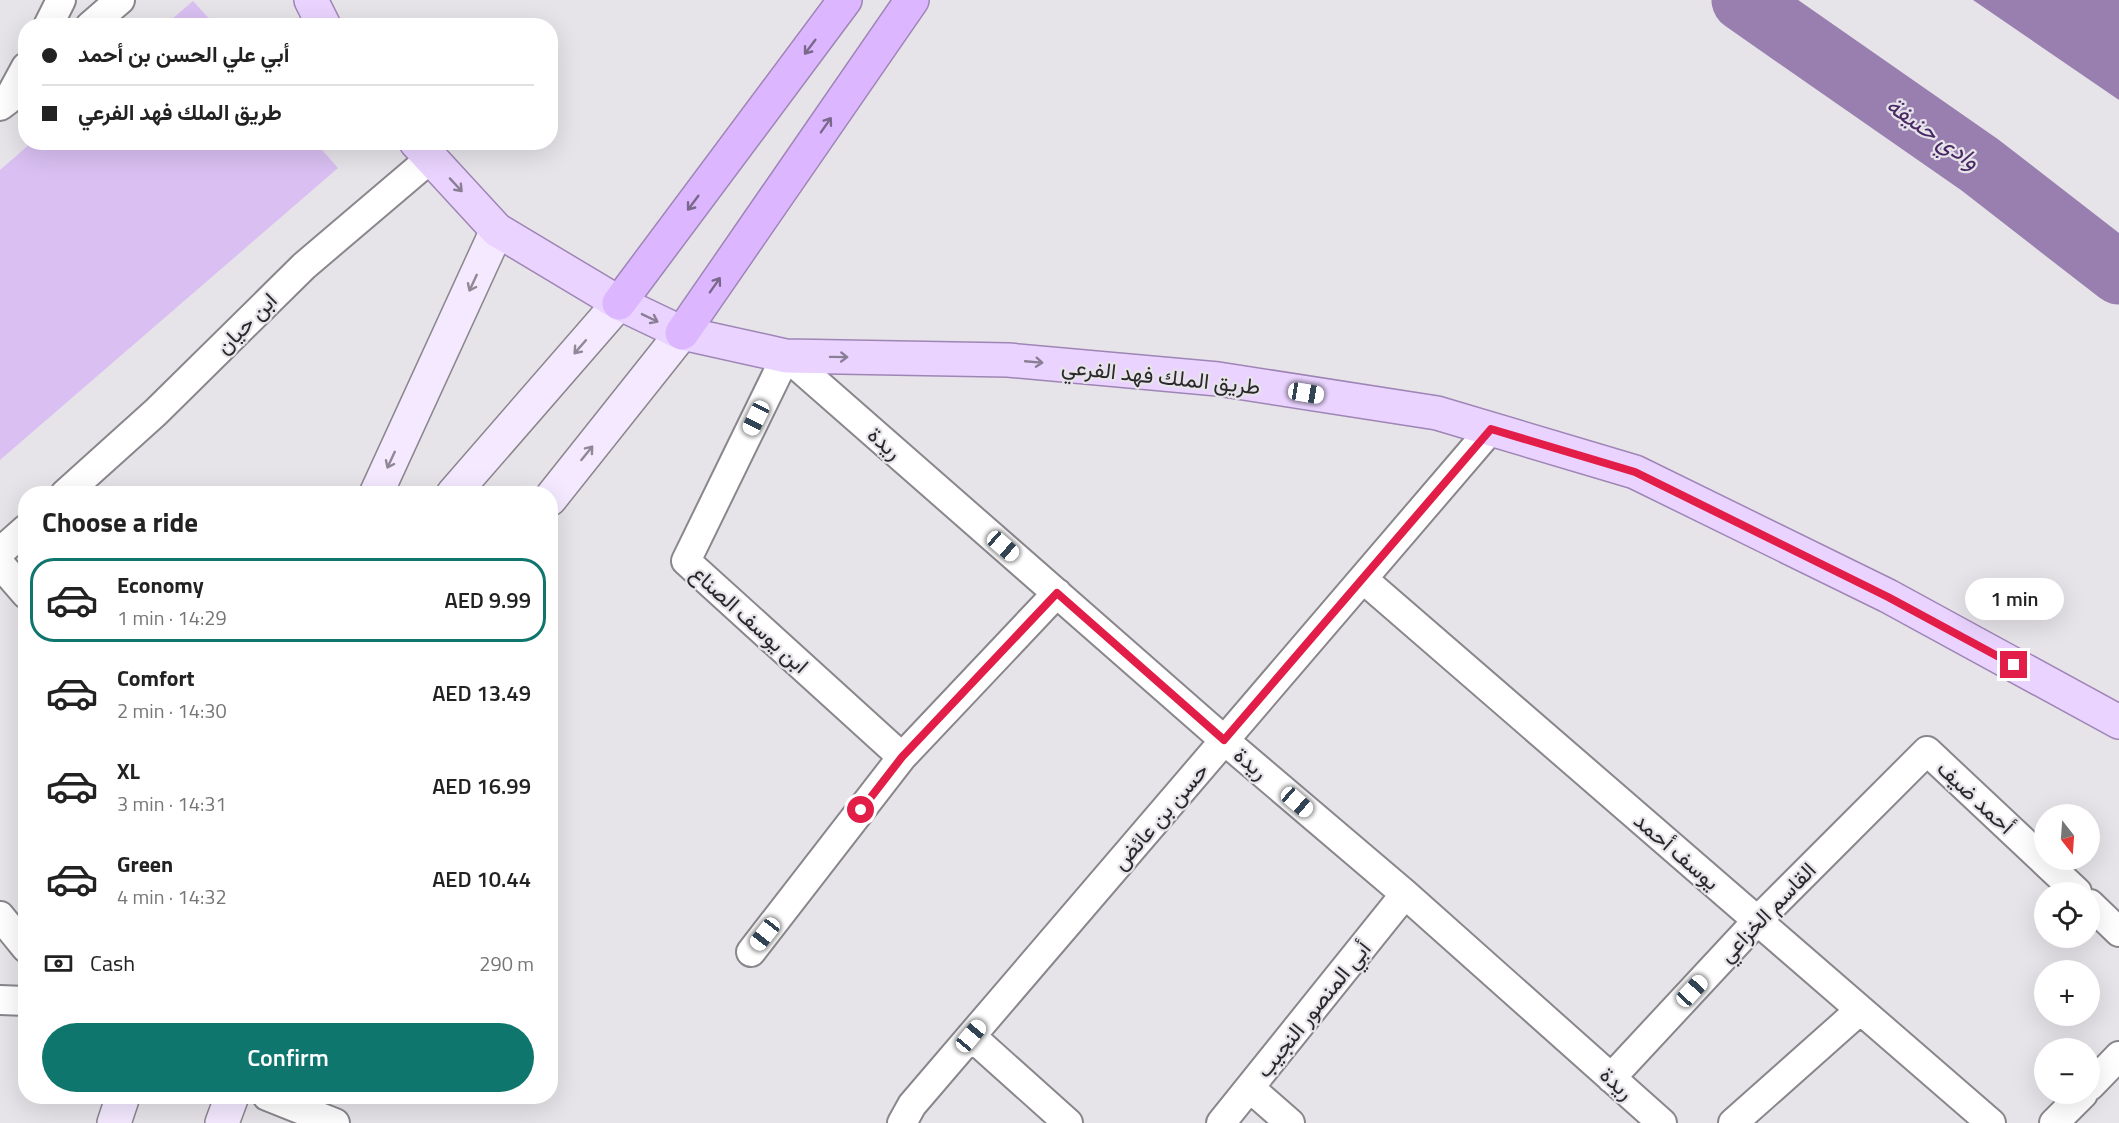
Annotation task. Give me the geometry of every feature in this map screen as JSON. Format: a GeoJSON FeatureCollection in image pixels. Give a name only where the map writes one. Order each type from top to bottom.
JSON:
{"type":"FeatureCollection","features":[{"type":"Feature","properties":{"kind":"highway"},"geometry":{"type":"LineString","coordinates":[[619,303],[845,0]]}},
{"type":"Feature","properties":{"kind":"highway"},"geometry":{"type":"LineString","coordinates":[[682,333],[912,0]]}},
{"type":"Feature","properties":{"kind":"main road"},"geometry":{"type":"LineString","coordinates":[[311,0],[320,18]]}},
{"type":"Feature","properties":{"kind":"main road","name":"طريق الملك فهد الفرعي"},"geometry":{"type":"LineString","coordinates":[[423,150],[497,230],[619,303],[682,333],[786,357],[1008,360],[1218,379],[1437,413],[1635,472],[1888,597],[2119,722]]}},
{"type":"Feature","properties":{"kind":"main road"},"geometry":{"type":"LineString","coordinates":[[380,486],[497,230]]}},
{"type":"Feature","properties":{"kind":"main road"},"geometry":{"type":"LineString","coordinates":[[460,486],[619,303]]}},
{"type":"Feature","properties":{"kind":"main road"},"geometry":{"type":"LineString","coordinates":[[558,489],[682,333]]}},
{"type":"Feature","properties":{"kind":"main road"},"geometry":{"type":"LineString","coordinates":[[114,1123],[120,1104]]}},
{"type":"Feature","properties":{"kind":"main road"},"geometry":{"type":"LineString","coordinates":[[222,1123],[229,1104]]}},
{"type":"Feature","properties":{"kind":"street"},"geometry":{"type":"LineString","coordinates":[[52,18],[61,0]]}},
{"type":"Feature","properties":{"kind":"street"},"geometry":{"type":"LineString","coordinates":[[99,18],[120,0]]}},
{"type":"Feature","properties":{"kind":"street"},"geometry":{"type":"LineString","coordinates":[[11,96],[18,82]]}},
{"type":"Feature","properties":{"kind":"street","name":"ابن حيان"},"geometry":{"type":"LineString","coordinates":[[74,486],[156,412],[423,150]]}},
{"type":"Feature","properties":{"kind":"street","name":"ريدة"},"geometry":{"type":"LineString","coordinates":[[786,357],[1224,740],[1405,894],[1662,1123]]}},
{"type":"Feature","properties":{"kind":"street","name":"ابن يوسف الصناع"},"geometry":{"type":"LineString","coordinates":[[786,357],[686,561],[902,757]]}},
{"type":"Feature","properties":{"kind":"street","name":"حسن بن عائض"},"geometry":{"type":"LineString","coordinates":[[902,1123],[912,1105],[1491,429]]}},
{"type":"Feature","properties":{"kind":"street"},"geometry":{"type":"LineString","coordinates":[[0,552],[18,536]]}},
{"type":"Feature","properties":{"kind":"street"},"geometry":{"type":"LineString","coordinates":[[0,564],[18,585]]}},
{"type":"Feature","properties":{"kind":"street","name":"يوسف أحمد"},"geometry":{"type":"LineString","coordinates":[[1363,579],[1991,1123]]}},
{"type":"Feature","properties":{"kind":"street"},"geometry":{"type":"LineString","coordinates":[[752,952],[902,757],[1057,593]]}},
{"type":"Feature","properties":{"kind":"street","name":"القاسم الخزاعي"},"geometry":{"type":"LineString","coordinates":[[1611,1078],[1757,921],[1927,751]]}},
{"type":"Feature","properties":{"kind":"street","name":"أحمد ضيف"},"geometry":{"type":"LineString","coordinates":[[1927,751],[2067,882]]}},
{"type":"Feature","properties":{"kind":"street","name":"أبي المنصور النجيب"},"geometry":{"type":"LineString","coordinates":[[1221,1123],[1405,894]]}},
{"type":"Feature","properties":{"kind":"street"},"geometry":{"type":"LineString","coordinates":[[2100,914],[2119,932]]}},
{"type":"Feature","properties":{"kind":"street"},"geometry":{"type":"LineString","coordinates":[[0,916],[18,938]]}},
{"type":"Feature","properties":{"kind":"street"},"geometry":{"type":"LineString","coordinates":[[0,1000],[18,1001]]}},
{"type":"Feature","properties":{"kind":"street"},"geometry":{"type":"LineString","coordinates":[[1734,1123],[1860,1010]]}},
{"type":"Feature","properties":{"kind":"street"},"geometry":{"type":"LineString","coordinates":[[971,1036],[1068,1123]]}},
{"type":"Feature","properties":{"kind":"street"},"geometry":{"type":"LineString","coordinates":[[2100,1076],[2119,1056]]}},
{"type":"Feature","properties":{"kind":"street"},"geometry":{"type":"LineString","coordinates":[[1250,1088],[1290,1123]]}},
{"type":"Feature","properties":{"kind":"street"},"geometry":{"type":"LineString","coordinates":[[287,1104],[335,1123]]}},
{"type":"Feature","properties":{"kind":"street"},"geometry":{"type":"LineString","coordinates":[[2054,1123],[2073,1104]]}},
{"type":"Feature","properties":{"kind":"shaded area"},"geometry":{"type":"Polygon","coordinates":[[[1973,0],[2119,0],[2119,100],[1973,0]]]}},
{"type":"Feature","properties":{"kind":"shaded area"},"geometry":{"type":"Polygon","coordinates":[[[193,1],[209,18],[173,18],[193,1]]]}},
{"type":"Feature","properties":{"kind":"shaded area"},"geometry":{"type":"Polygon","coordinates":[[[23,150],[322,150],[338,168],[0,460],[0,170],[23,150]]]}},
{"type":"Feature","properties":{"kind":"waterway","name":"وادي حنيفة"},"geometry":{"type":"LineString","coordinates":[[1743,0],[1980,165],[2119,273]]}},
{"type":"Feature","properties":{"kind":"route"},"geometry":{"type":"LineString","coordinates":[[861,810],[902,757],[1057,593],[1224,740],[1491,429],[1635,472],[1888,597],[2014,665]]}}]}
